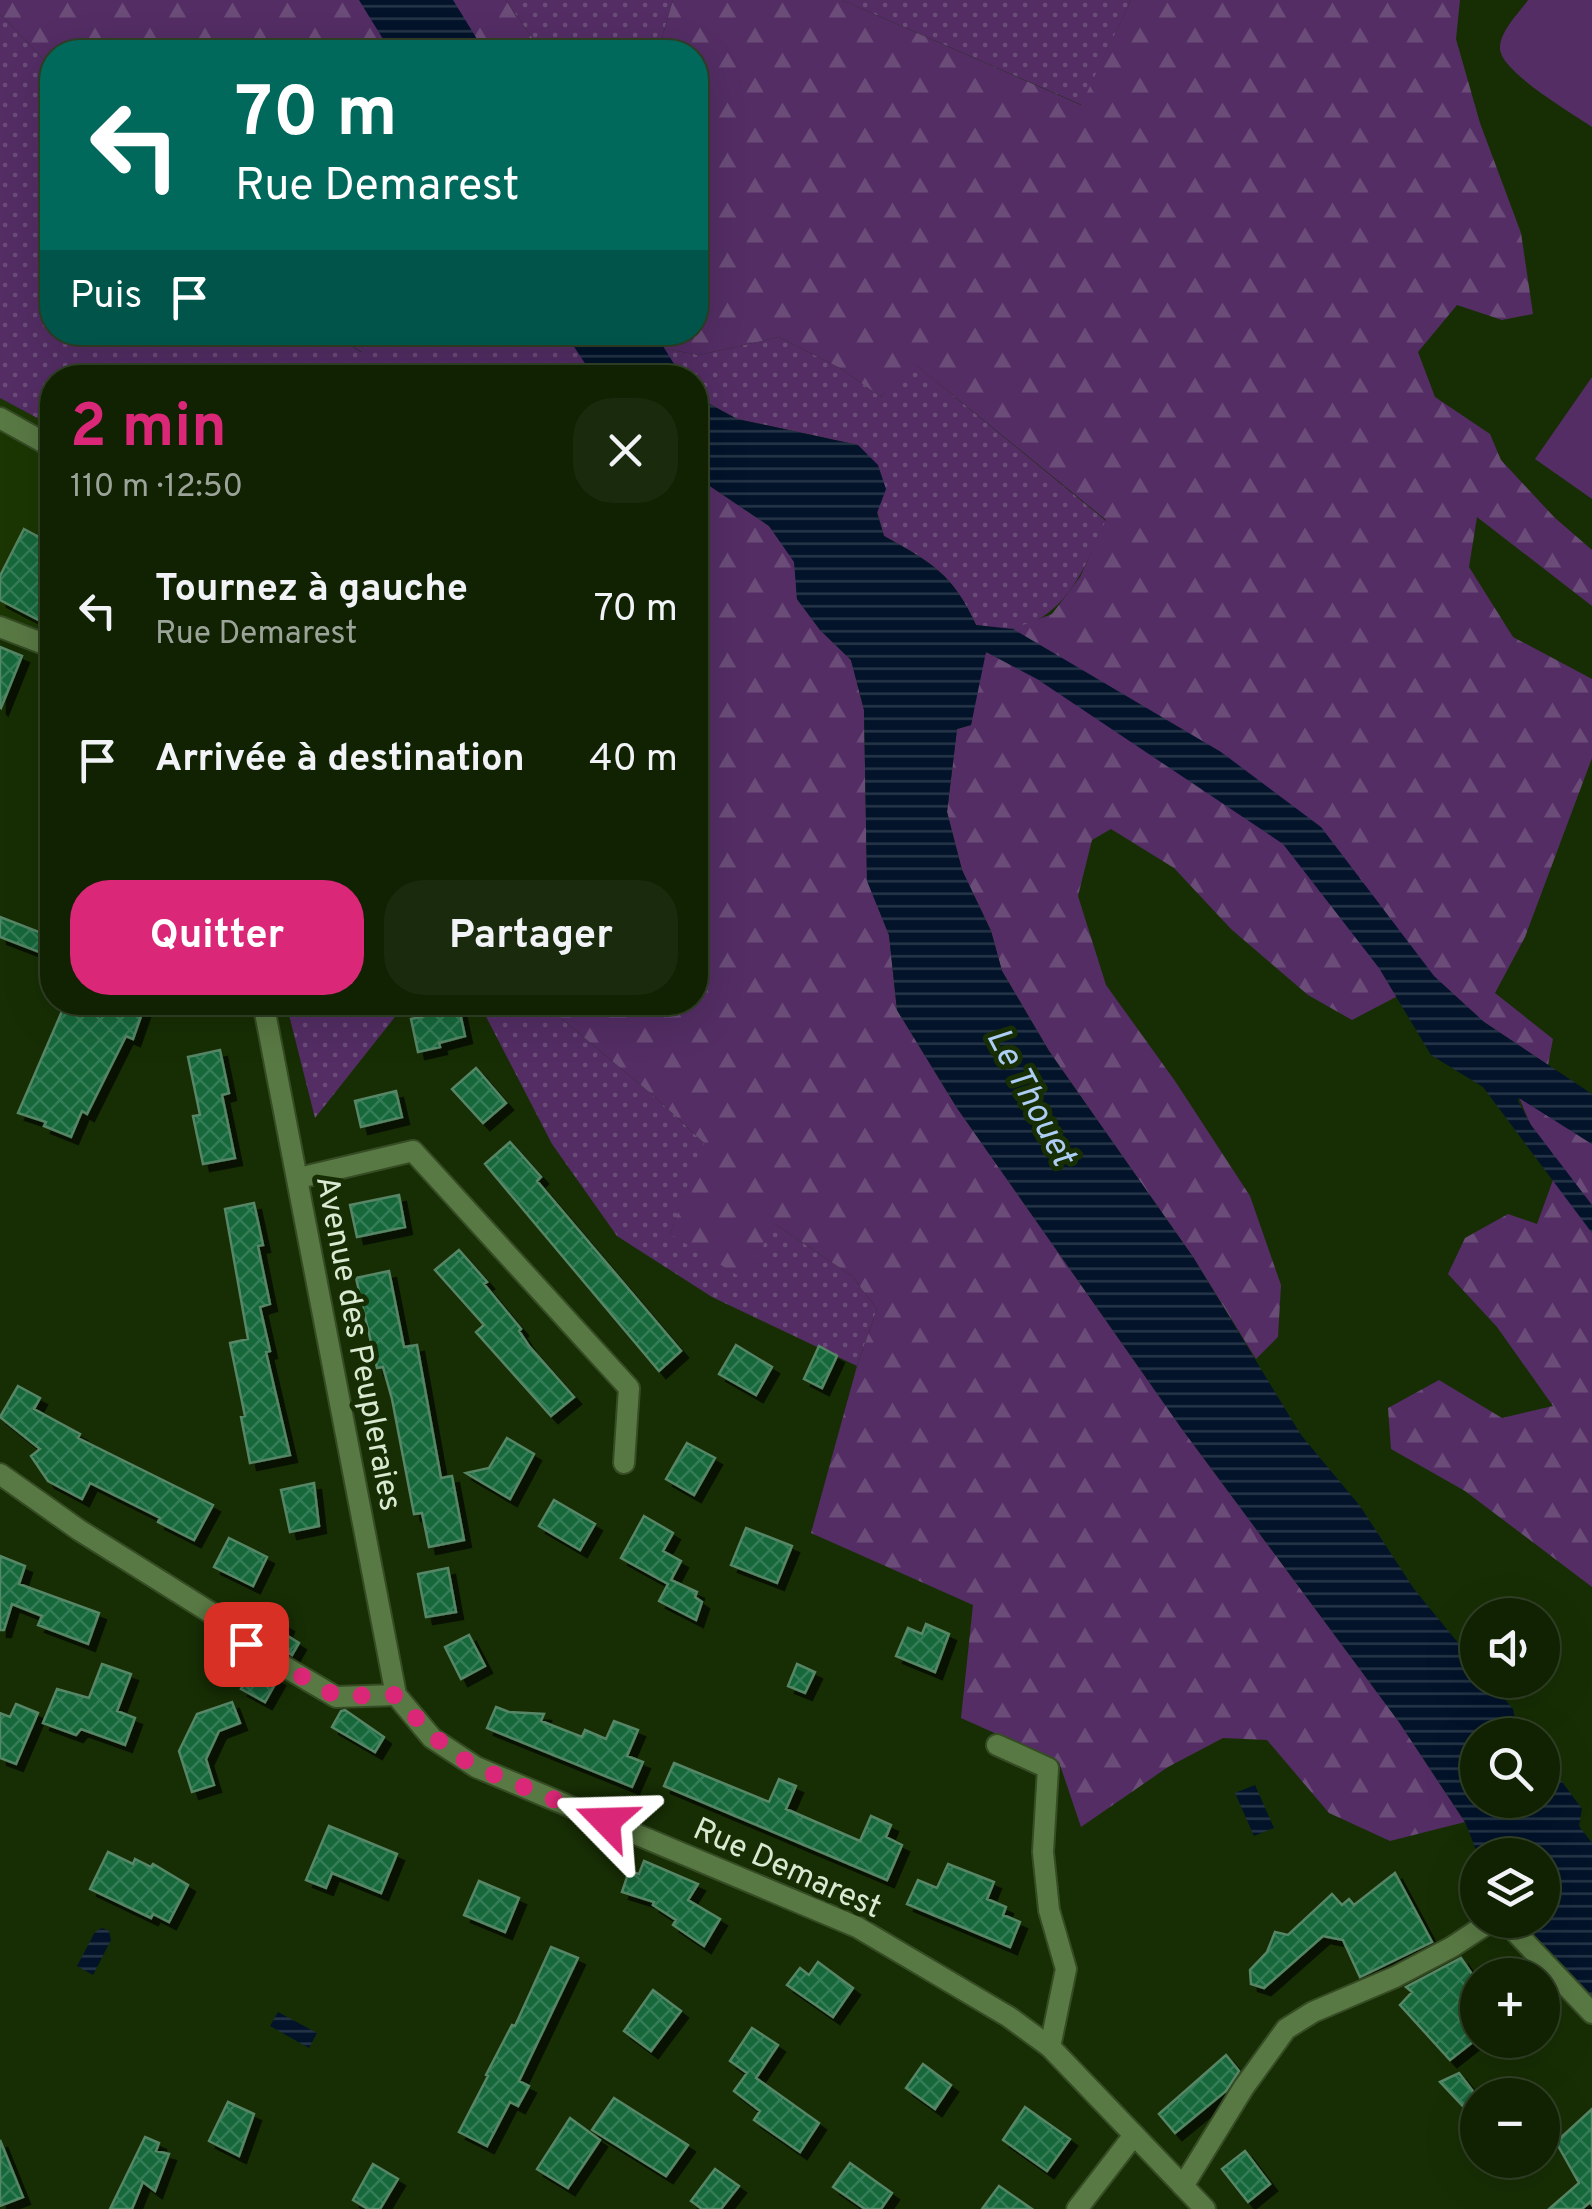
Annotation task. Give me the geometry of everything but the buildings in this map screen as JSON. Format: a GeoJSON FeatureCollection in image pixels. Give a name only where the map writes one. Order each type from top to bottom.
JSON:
{"type":"FeatureCollection","features":[{"type":"Feature","properties":{"kind":"street"},"geometry":{"type":"LineString","coordinates":[[0,418],[40,440]]}},
{"type":"Feature","properties":{"kind":"street"},"geometry":{"type":"LineString","coordinates":[[0,626],[40,642]]}},
{"type":"Feature","properties":{"kind":"street","name":"Avenue des Peupleraies"},"geometry":{"type":"LineString","coordinates":[[266,1015],[396,1695]]}},
{"type":"Feature","properties":{"kind":"street"},"geometry":{"type":"LineString","coordinates":[[299,1178],[414,1151],[629,1388],[624,1464]]}},
{"type":"Feature","properties":{"kind":"street"},"geometry":{"type":"LineString","coordinates":[[0,1474],[79,1530],[216,1616],[246,1644],[336,1696],[396,1695]]}},
{"type":"Feature","properties":{"kind":"street","name":"Rue Demarest"},"geometry":{"type":"LineString","coordinates":[[396,1695],[432,1738],[476,1767],[857,1928],[1009,2017],[1050,2047],[1205,2209]]}},
{"type":"Feature","properties":{"kind":"street"},"geometry":{"type":"LineString","coordinates":[[997,1745],[1048,1768],[1043,1852],[1048,1910],[1066,1969],[1050,2047]]}},
{"type":"Feature","properties":{"kind":"street"},"geometry":{"type":"LineString","coordinates":[[1183,2186],[1244,2087],[1286,2029],[1313,2012],[1409,1970],[1462,1938]]}},
{"type":"Feature","properties":{"kind":"street"},"geometry":{"type":"LineString","coordinates":[[1521,1938],[1592,2013]]}},
{"type":"Feature","properties":{"kind":"street"},"geometry":{"type":"LineString","coordinates":[[1077,2209],[1134,2135]]}},
{"type":"Feature","properties":{"kind":"shaded area"},"geometry":{"type":"Polygon","coordinates":[[[0,398],[40,420],[40,639],[0,623],[0,398]]]}},
{"type":"Feature","properties":{"kind":"green space"},"geometry":{"type":"Polygon","coordinates":[[[0,0],[506,0],[534,40],[40,40],[40,56],[0,14],[0,0]]]}},
{"type":"Feature","properties":{"kind":"green space"},"geometry":{"type":"Polygon","coordinates":[[[506,0],[673,0],[662,40],[534,40],[506,0]]]}},
{"type":"Feature","properties":{"kind":"green space"},"geometry":{"type":"Polygon","coordinates":[[[673,0],[842,0],[1081,105],[1131,0],[1460,0],[1456,39],[1480,123],[1521,233],[1533,314],[1502,320],[1457,305],[1418,352],[1435,397],[1490,434],[1501,460],[1554,517],[1592,550],[1592,606],[1477,517],[1469,567],[1513,637],[1592,679],[1592,758],[1525,937],[1495,993],[1553,1039],[1548,1065],[1484,1022],[1434,977],[1352,1020],[1308,995],[1231,929],[1174,868],[1111,829],[1092,840],[1078,896],[1106,985],[1250,1196],[1281,1285],[1278,1337],[1256,1359],[1193,1257],[1049,1051],[1002,971],[991,931],[962,870],[947,812],[957,729],[971,725],[983,656],[1013,629],[1052,614],[1080,577],[1106,520],[916,365],[881,397],[840,368],[779,337],[699,355],[666,349],[663,345],[708,345],[708,40],[662,40],[673,0]]]}},
{"type":"Feature","properties":{"kind":"green space"},"geometry":{"type":"Polygon","coordinates":[[[842,0],[1131,0],[1082,105],[842,0]]]}},
{"type":"Feature","properties":{"kind":"green space"},"geometry":{"type":"Polygon","coordinates":[[[1528,0],[1592,0],[1592,127],[1523,79],[1502,56],[1504,34],[1528,0]]]}},
{"type":"Feature","properties":{"kind":"green space"},"geometry":{"type":"Polygon","coordinates":[[[0,14],[40,56],[40,345],[350,345],[361,352],[365,345],[663,345],[666,349],[699,355],[779,337],[840,368],[881,397],[915,364],[1106,521],[1073,586],[1050,612],[1012,629],[997,628],[976,625],[959,593],[939,571],[884,536],[858,445],[737,419],[708,403],[708,365],[40,365],[40,420],[0,398],[0,14]]]}},
{"type":"Feature","properties":{"kind":"green space"},"geometry":{"type":"Polygon","coordinates":[[[1592,377],[1592,499],[1535,459],[1592,377]]]}},
{"type":"Feature","properties":{"kind":"green space"},"geometry":{"type":"Polygon","coordinates":[[[708,485],[769,526],[795,562],[797,599],[820,630],[851,660],[864,710],[867,880],[889,935],[897,1010],[957,1108],[1182,1429],[1399,1722],[1465,1822],[1390,1841],[1329,1813],[1267,1740],[1223,1738],[1168,1767],[1081,1827],[1059,1762],[961,1718],[973,1605],[811,1533],[857,1366],[877,1309],[852,1276],[775,1224],[744,1279],[670,1234],[704,1143],[557,1015],[708,1015],[708,485]]]}},
{"type":"Feature","properties":{"kind":"green space"},"geometry":{"type":"Polygon","coordinates":[[[289,1015],[397,1015],[315,1118],[289,1015]]]}},
{"type":"Feature","properties":{"kind":"green space"},"geometry":{"type":"Polygon","coordinates":[[[485,1015],[557,1015],[705,1144],[670,1234],[775,1224],[852,1276],[877,1309],[857,1366],[712,1297],[617,1236],[552,1144],[485,1015]]]}},
{"type":"Feature","properties":{"kind":"green space"},"geometry":{"type":"Polygon","coordinates":[[[1519,1097],[1592,1144],[1592,1587],[1465,1491],[1391,1449],[1388,1408],[1439,1380],[1502,1418],[1553,1406],[1497,1327],[1448,1274],[1465,1238],[1508,1214],[1537,1224],[1553,1180],[1519,1097]]]}},
{"type":"Feature","properties":{"kind":"water"},"geometry":{"type":"Polygon","coordinates":[[[359,0],[453,0],[478,40],[384,40],[359,0]]]}},
{"type":"Feature","properties":{"kind":"water"},"geometry":{"type":"Polygon","coordinates":[[[573,345],[662,345],[675,365],[586,365],[573,345]]]}},
{"type":"Feature","properties":{"kind":"water","name":"Le Thouet"},"geometry":{"type":"Polygon","coordinates":[[[708,403],[737,419],[858,445],[878,465],[886,489],[877,513],[884,536],[939,571],[959,593],[976,625],[1013,629],[1221,752],[1321,827],[1434,976],[1484,1022],[1592,1094],[1592,1144],[1519,1098],[1518,1101],[1531,1125],[1592,1205],[1592,1233],[1483,1087],[1431,1055],[1379,968],[1283,844],[1037,679],[986,652],[971,725],[957,729],[947,812],[962,870],[991,931],[1002,971],[1049,1051],[1193,1257],[1301,1435],[1360,1506],[1414,1589],[1460,1645],[1460,1698],[1504,1698],[1513,1709],[1515,1718],[1460,1718],[1460,1814],[1399,1722],[1182,1429],[957,1108],[897,1010],[889,935],[867,881],[864,710],[851,660],[820,630],[797,599],[794,562],[769,526],[708,485],[708,403]]]}},
{"type":"Feature","properties":{"kind":"water"},"geometry":{"type":"Polygon","coordinates":[[[1560,1779],[1582,1809],[1579,1826],[1592,1843],[1592,1998],[1560,1966],[1560,1958],[1551,1958],[1531,1938],[1560,1938],[1560,1838],[1471,1838],[1462,1818],[1560,1818],[1560,1779]]]}},
{"type":"Feature","properties":{"kind":"water"},"geometry":{"type":"Polygon","coordinates":[[[1255,1785],[1274,1828],[1254,1836],[1235,1793],[1255,1785]]]}},
{"type":"Feature","properties":{"kind":"water"},"geometry":{"type":"Polygon","coordinates":[[[102,1928],[109,1931],[111,1940],[93,1975],[77,1966],[95,1932],[102,1928]]]}},
{"type":"Feature","properties":{"kind":"water"},"geometry":{"type":"Polygon","coordinates":[[[278,2012],[317,2033],[309,2048],[270,2026],[278,2012]]]}},
{"type":"Feature","properties":{"kind":"route"},"geometry":{"type":"LineString","coordinates":[[246,1644],[336,1696],[396,1695],[432,1738],[456,1756],[606,1821]]}}]}
